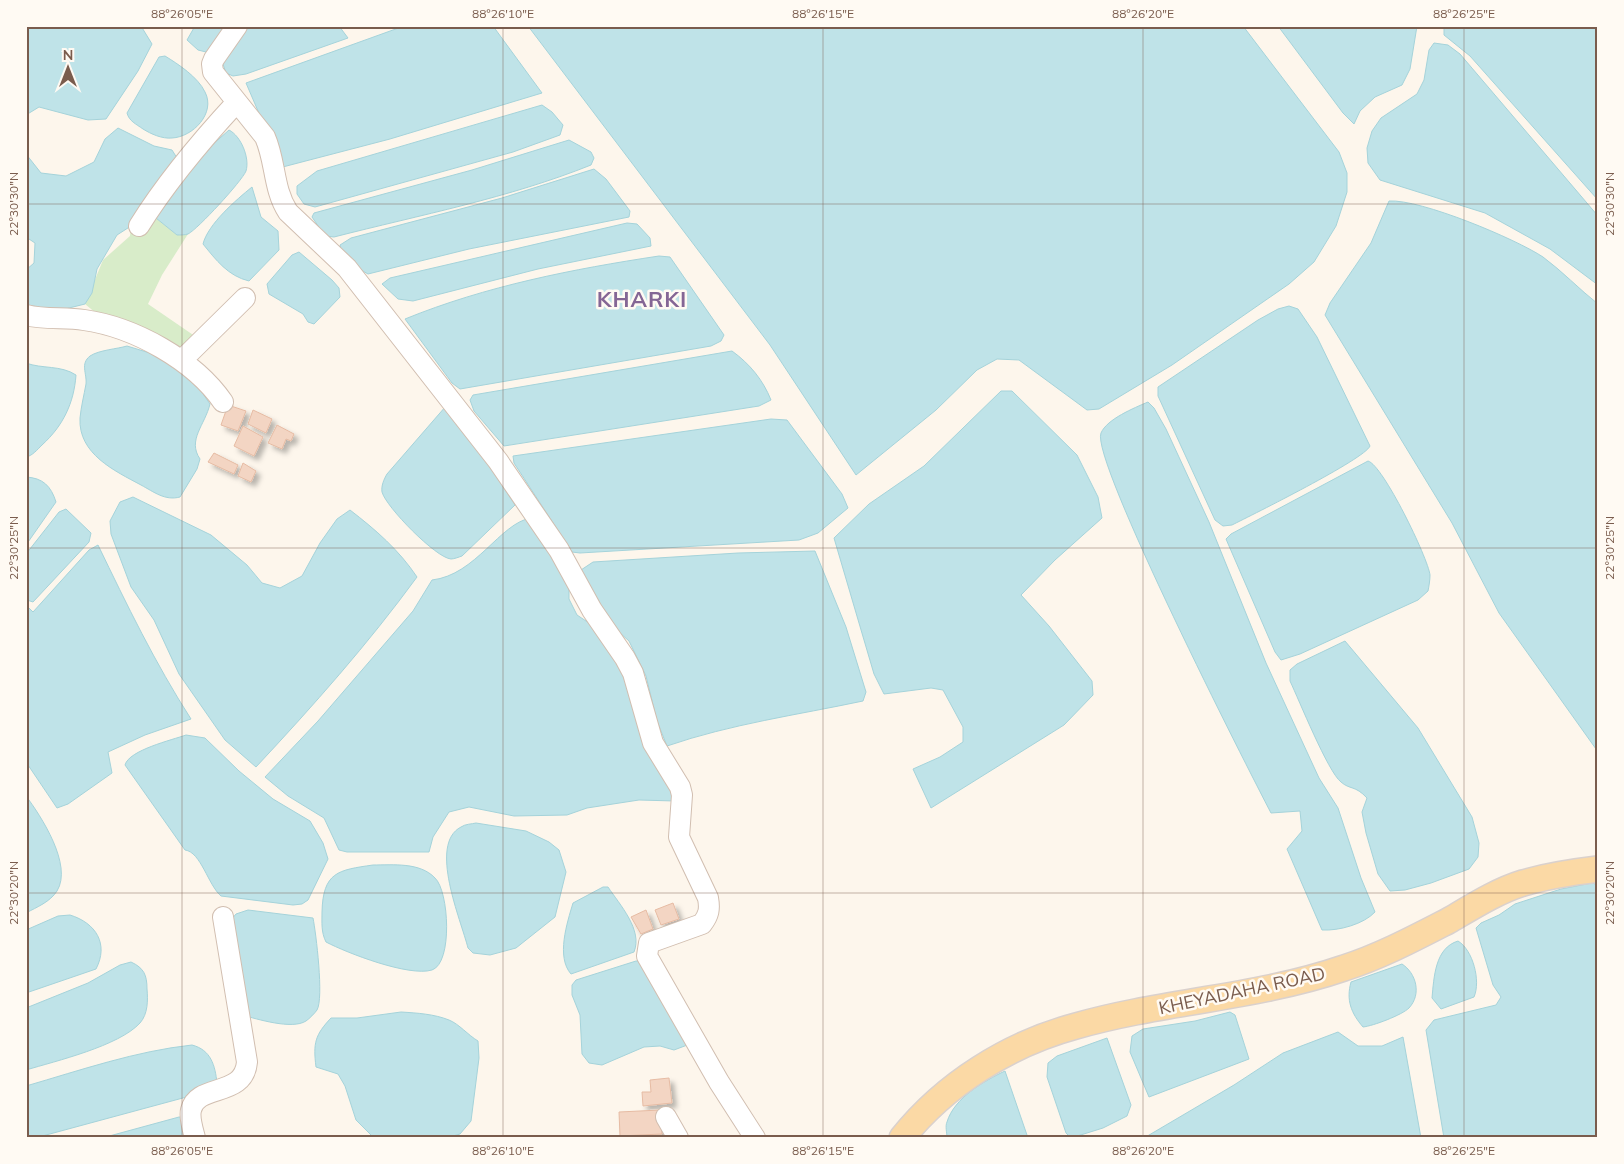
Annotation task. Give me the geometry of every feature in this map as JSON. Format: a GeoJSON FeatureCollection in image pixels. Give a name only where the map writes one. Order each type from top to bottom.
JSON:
{"type":"FeatureCollection","features":[{"type":"Feature","properties":{"kind":"main road","name":"KHEYADAHA ROAD"},"geometry":{"type":"LineString","coordinates":[[902,1138],[915,1122],[949,1091],[986,1065],[1032,1042],[1075,1026],[1221,997],[1344,968],[1436,927],[1486,899],[1522,884],[1569,872],[1598,870]]}},
{"type":"Feature","properties":{"kind":"street"},"geometry":{"type":"LineString","coordinates":[[237,26],[212,64],[213,72],[265,138],[272,156],[278,189],[288,212],[347,268],[498,461],[559,550],[592,610],[633,673],[653,743],[680,787],[682,804],[679,837],[708,898],[710,908],[708,917],[702,924],[649,943],[647,956],[750,1137]]}},
{"type":"Feature","properties":{"kind":"street"},"geometry":{"type":"LineString","coordinates":[[139,226],[161,191],[184,161],[236,103]]}},
{"type":"Feature","properties":{"kind":"street"},"geometry":{"type":"LineString","coordinates":[[182,360],[245,298]]}},
{"type":"Feature","properties":{"kind":"street"},"geometry":{"type":"LineString","coordinates":[[26,315],[100,323],[147,340],[182,360],[212,386],[223,402]]}},
{"type":"Feature","properties":{"kind":"street"},"geometry":{"type":"LineString","coordinates":[[195,1138],[190,1112],[194,1103],[202,1097],[239,1081],[246,1072],[247,1062],[223,917]]}},
{"type":"Feature","properties":{"kind":"street"},"geometry":{"type":"LineString","coordinates":[[666,1117],[678,1138]]}},
{"type":"Feature","properties":{"kind":"green space"},"geometry":{"type":"Polygon","coordinates":[[[151,214],[177,235],[188,234],[162,275],[148,304],[202,341],[182,360],[108,323],[85,304],[103,260],[130,236],[131,226],[151,214]]]}},
{"type":"Feature","properties":{"kind":"water"},"geometry":{"type":"Polygon","coordinates":[[[26,26],[141,26],[152,44],[138,71],[106,119],[88,120],[39,107],[26,115],[26,26]]]}},
{"type":"Feature","properties":{"kind":"water"},"geometry":{"type":"Polygon","coordinates":[[[195,26],[233,26],[210,53],[198,50],[187,40],[195,26]]]}},
{"type":"Feature","properties":{"kind":"water"},"geometry":{"type":"Polygon","coordinates":[[[245,26],[339,26],[348,38],[246,74],[233,76],[226,73],[222,61],[245,26]]]}},
{"type":"Feature","properties":{"kind":"water"},"geometry":{"type":"Polygon","coordinates":[[[404,26],[493,26],[542,93],[390,139],[275,169],[264,125],[246,83],[404,26]]]}},
{"type":"Feature","properties":{"kind":"water"},"geometry":{"type":"Polygon","coordinates":[[[528,26],[1243,26],[1339,152],[1347,173],[1347,192],[1336,226],[1314,262],[1289,284],[1172,365],[1099,409],[1087,410],[1019,360],[997,359],[977,370],[936,410],[856,475],[770,345],[528,26]]]}},
{"type":"Feature","properties":{"kind":"water"},"geometry":{"type":"Polygon","coordinates":[[[1278,26],[1417,26],[1410,69],[1402,85],[1375,97],[1360,111],[1354,124],[1343,113],[1278,26]]]}},
{"type":"Feature","properties":{"kind":"water"},"geometry":{"type":"Polygon","coordinates":[[[1444,26],[1598,26],[1598,200],[1470,56],[1444,35],[1444,26]]]}},
{"type":"Feature","properties":{"kind":"water"},"geometry":{"type":"Polygon","coordinates":[[[1434,43],[1448,45],[1460,54],[1598,216],[1598,285],[1550,249],[1485,213],[1380,180],[1368,163],[1367,148],[1372,131],[1381,118],[1417,94],[1424,80],[1429,50],[1434,43]]]}},
{"type":"Feature","properties":{"kind":"water"},"geometry":{"type":"Polygon","coordinates":[[[165,56],[198,81],[208,100],[205,116],[195,129],[180,137],[161,137],[146,131],[135,124],[127,113],[159,57],[165,56]]]}},
{"type":"Feature","properties":{"kind":"water"},"geometry":{"type":"Polygon","coordinates":[[[542,105],[552,112],[563,125],[560,135],[513,152],[315,207],[304,204],[297,194],[297,186],[317,171],[542,105]]]}},
{"type":"Feature","properties":{"kind":"water"},"geometry":{"type":"Polygon","coordinates":[[[118,128],[154,146],[172,150],[177,158],[131,226],[117,235],[97,269],[92,293],[85,304],[61,310],[26,307],[26,270],[34,263],[35,243],[26,237],[26,154],[41,173],[66,176],[94,162],[105,139],[118,128]]]}},
{"type":"Feature","properties":{"kind":"water"},"geometry":{"type":"Polygon","coordinates":[[[229,130],[237,137],[244,148],[247,160],[246,171],[210,215],[188,234],[177,235],[151,214],[202,154],[229,130]]]}},
{"type":"Feature","properties":{"kind":"water"},"geometry":{"type":"Polygon","coordinates":[[[569,140],[591,152],[594,158],[591,165],[560,177],[464,205],[334,237],[325,236],[312,217],[314,213],[472,170],[569,140]]]}},
{"type":"Feature","properties":{"kind":"water"},"geometry":{"type":"Polygon","coordinates":[[[594,169],[606,179],[630,211],[629,217],[469,249],[368,274],[350,262],[341,250],[340,245],[351,238],[502,198],[594,169]]]}},
{"type":"Feature","properties":{"kind":"water"},"geometry":{"type":"Polygon","coordinates":[[[252,187],[261,217],[278,231],[279,250],[249,281],[229,271],[203,244],[216,221],[252,187]]]}},
{"type":"Feature","properties":{"kind":"water"},"geometry":{"type":"Polygon","coordinates":[[[1389,201],[1423,206],[1512,240],[1543,257],[1598,304],[1596,749],[1499,613],[1452,523],[1325,315],[1330,303],[1371,243],[1389,201]]]}},
{"type":"Feature","properties":{"kind":"water"},"geometry":{"type":"Polygon","coordinates":[[[627,223],[637,224],[650,238],[651,246],[538,269],[413,301],[398,299],[382,284],[390,278],[627,223]]]}},
{"type":"Feature","properties":{"kind":"water"},"geometry":{"type":"Polygon","coordinates":[[[299,252],[339,288],[340,297],[314,324],[308,322],[303,314],[269,294],[267,284],[292,255],[299,252]]]}},
{"type":"Feature","properties":{"kind":"water"},"geometry":{"type":"Polygon","coordinates":[[[659,256],[670,257],[724,335],[721,341],[711,346],[460,389],[452,383],[405,319],[467,297],[530,280],[659,256]]]}},
{"type":"Feature","properties":{"kind":"water"},"geometry":{"type":"Polygon","coordinates":[[[1289,306],[1298,309],[1317,337],[1370,446],[1363,453],[1307,487],[1232,525],[1223,526],[1215,520],[1158,396],[1158,387],[1258,320],[1278,309],[1289,306]]]}},
{"type":"Feature","properties":{"kind":"water"},"geometry":{"type":"Polygon","coordinates":[[[127,346],[163,357],[193,379],[210,404],[196,439],[196,452],[200,459],[197,469],[180,497],[169,498],[160,495],[120,474],[100,460],[85,442],[81,431],[80,418],[86,384],[85,362],[90,356],[98,352],[127,346]]]}},
{"type":"Feature","properties":{"kind":"water"},"geometry":{"type":"Polygon","coordinates":[[[732,351],[745,361],[755,373],[771,400],[759,406],[504,446],[474,411],[470,400],[473,395],[732,351]]]}},
{"type":"Feature","properties":{"kind":"water"},"geometry":{"type":"Polygon","coordinates":[[[26,363],[58,368],[76,375],[73,395],[61,422],[38,449],[26,457],[26,363]]]}},
{"type":"Feature","properties":{"kind":"water"},"geometry":{"type":"Polygon","coordinates":[[[1001,391],[1012,391],[1077,455],[1098,497],[1102,518],[1055,560],[1021,595],[1049,626],[1092,681],[1093,695],[1064,725],[931,808],[913,769],[940,757],[963,742],[963,727],[943,690],[931,688],[884,694],[874,674],[834,538],[869,504],[924,466],[1001,391]]]}},
{"type":"Feature","properties":{"kind":"water"},"geometry":{"type":"Polygon","coordinates":[[[1148,402],[1154,408],[1166,429],[1209,522],[1266,663],[1319,778],[1338,808],[1361,878],[1375,912],[1358,923],[1343,928],[1322,930],[1287,849],[1302,831],[1300,811],[1271,813],[1173,616],[1120,497],[1104,455],[1101,433],[1115,419],[1148,402]]]}},
{"type":"Feature","properties":{"kind":"water"},"geometry":{"type":"Polygon","coordinates":[[[446,406],[457,414],[515,505],[462,556],[451,559],[434,550],[412,531],[392,509],[382,492],[387,474],[446,406]]]}},
{"type":"Feature","properties":{"kind":"water"},"geometry":{"type":"Polygon","coordinates":[[[771,419],[787,420],[842,494],[848,508],[818,533],[799,540],[572,552],[514,463],[513,456],[771,419]]]}},
{"type":"Feature","properties":{"kind":"water"},"geometry":{"type":"Polygon","coordinates":[[[1368,461],[1375,466],[1394,494],[1422,551],[1430,575],[1428,591],[1418,600],[1300,654],[1281,660],[1275,652],[1226,539],[1231,534],[1368,461]]]}},
{"type":"Feature","properties":{"kind":"water"},"geometry":{"type":"Polygon","coordinates":[[[26,477],[37,479],[46,484],[52,491],[56,502],[26,545],[26,477]]]}},
{"type":"Feature","properties":{"kind":"water"},"geometry":{"type":"Polygon","coordinates":[[[133,497],[211,535],[247,565],[262,583],[280,588],[302,576],[320,543],[337,519],[350,510],[369,525],[403,558],[417,577],[340,674],[256,767],[225,740],[179,674],[154,620],[131,587],[111,534],[110,521],[120,502],[133,497]]]}},
{"type":"Feature","properties":{"kind":"water"},"geometry":{"type":"Polygon","coordinates":[[[66,509],[91,533],[89,542],[33,602],[27,600],[26,554],[59,512],[66,509]]]}},
{"type":"Feature","properties":{"kind":"water"},"geometry":{"type":"Polygon","coordinates":[[[531,518],[569,574],[569,599],[577,615],[598,629],[622,662],[677,790],[675,801],[639,800],[587,808],[567,815],[514,816],[469,807],[449,812],[433,837],[429,852],[347,852],[339,850],[324,818],[288,796],[265,777],[318,721],[413,611],[432,580],[448,576],[462,569],[509,529],[531,518]]]}},
{"type":"Feature","properties":{"kind":"water"},"geometry":{"type":"Polygon","coordinates":[[[98,545],[153,655],[191,719],[145,735],[108,752],[112,773],[68,804],[57,808],[26,762],[26,605],[33,612],[89,550],[98,545]]]}},
{"type":"Feature","properties":{"kind":"water"},"geometry":{"type":"Polygon","coordinates":[[[815,551],[846,627],[866,692],[863,701],[740,726],[667,746],[657,721],[646,676],[629,641],[610,624],[581,570],[593,562],[738,553],[815,551]]]}},
{"type":"Feature","properties":{"kind":"water"},"geometry":{"type":"Polygon","coordinates":[[[1345,641],[1418,728],[1472,817],[1479,843],[1478,857],[1469,869],[1431,883],[1405,890],[1390,891],[1378,874],[1362,812],[1367,798],[1359,791],[1341,782],[1335,776],[1290,681],[1290,670],[1297,664],[1345,641]]]}},
{"type":"Feature","properties":{"kind":"water"},"geometry":{"type":"Polygon","coordinates":[[[186,735],[205,738],[239,771],[273,799],[310,821],[323,843],[328,859],[308,900],[302,904],[293,905],[221,896],[216,891],[196,856],[185,850],[125,765],[128,760],[142,750],[186,735]]]}},
{"type":"Feature","properties":{"kind":"water"},"geometry":{"type":"Polygon","coordinates":[[[26,796],[47,828],[53,841],[61,868],[61,880],[57,891],[51,898],[26,913],[26,796]]]}},
{"type":"Feature","properties":{"kind":"water"},"geometry":{"type":"Polygon","coordinates":[[[476,823],[526,831],[549,842],[559,850],[566,872],[555,917],[516,948],[490,955],[473,953],[468,948],[454,902],[447,865],[447,849],[452,836],[463,826],[476,823]]]}},
{"type":"Feature","properties":{"kind":"water"},"geometry":{"type":"Polygon","coordinates":[[[373,865],[397,865],[422,869],[435,878],[440,885],[446,911],[446,941],[439,965],[432,970],[409,970],[378,963],[326,942],[322,924],[322,912],[325,888],[329,881],[335,875],[350,869],[373,865]]]}},
{"type":"Feature","properties":{"kind":"water"},"geometry":{"type":"Polygon","coordinates":[[[1592,883],[1598,885],[1598,1138],[1444,1138],[1426,1030],[1434,1020],[1496,1005],[1501,997],[1493,985],[1476,928],[1481,923],[1499,915],[1515,904],[1561,889],[1592,883]]]}},
{"type":"Feature","properties":{"kind":"water"},"geometry":{"type":"Polygon","coordinates":[[[603,887],[608,887],[629,918],[635,935],[636,944],[634,952],[571,974],[564,959],[563,949],[573,903],[603,887]]]}},
{"type":"Feature","properties":{"kind":"water"},"geometry":{"type":"Polygon","coordinates":[[[248,910],[313,918],[319,965],[320,993],[317,1010],[306,1021],[284,1024],[242,1015],[231,920],[236,914],[248,910]]]}},
{"type":"Feature","properties":{"kind":"water"},"geometry":{"type":"Polygon","coordinates":[[[70,915],[87,923],[98,936],[101,951],[96,969],[26,993],[26,930],[58,916],[70,915]]]}},
{"type":"Feature","properties":{"kind":"water"},"geometry":{"type":"Polygon","coordinates":[[[1458,941],[1472,958],[1477,983],[1476,990],[1474,997],[1441,1009],[1432,998],[1437,964],[1445,950],[1458,941]]]}},
{"type":"Feature","properties":{"kind":"water"},"geometry":{"type":"Polygon","coordinates":[[[636,961],[644,961],[690,1044],[674,1050],[660,1046],[644,1047],[602,1065],[589,1063],[582,1054],[580,1015],[572,995],[572,985],[576,980],[636,961]]]}},
{"type":"Feature","properties":{"kind":"water"},"geometry":{"type":"Polygon","coordinates":[[[131,962],[142,969],[146,980],[147,1007],[140,1023],[118,1039],[103,1046],[26,1070],[26,1008],[88,983],[120,965],[131,962]]]}},
{"type":"Feature","properties":{"kind":"water"},"geometry":{"type":"Polygon","coordinates":[[[1402,964],[1411,973],[1416,984],[1413,1002],[1409,1008],[1400,1014],[1363,1027],[1355,1017],[1349,1000],[1351,982],[1402,964]]]}},
{"type":"Feature","properties":{"kind":"water"},"geometry":{"type":"Polygon","coordinates":[[[401,1012],[431,1015],[449,1020],[478,1041],[479,1058],[471,1121],[460,1134],[446,1138],[373,1137],[356,1120],[345,1086],[338,1074],[316,1067],[316,1040],[321,1029],[331,1018],[357,1018],[401,1012]]]}},
{"type":"Feature","properties":{"kind":"water"},"geometry":{"type":"Polygon","coordinates":[[[1230,1012],[1235,1015],[1249,1059],[1149,1097],[1130,1052],[1132,1036],[1143,1029],[1195,1021],[1230,1012]]]}},
{"type":"Feature","properties":{"kind":"water"},"geometry":{"type":"Polygon","coordinates":[[[1338,1032],[1358,1046],[1382,1046],[1403,1037],[1421,1138],[1144,1138],[1234,1085],[1283,1053],[1338,1032]]]}},
{"type":"Feature","properties":{"kind":"water"},"geometry":{"type":"Polygon","coordinates":[[[1107,1038],[1131,1105],[1127,1116],[1103,1128],[1071,1138],[1066,1133],[1047,1077],[1048,1063],[1057,1056],[1107,1038]]]}},
{"type":"Feature","properties":{"kind":"water"},"geometry":{"type":"Polygon","coordinates":[[[192,1045],[208,1054],[215,1070],[217,1083],[205,1092],[35,1138],[26,1138],[26,1086],[129,1056],[192,1045]]]}},
{"type":"Feature","properties":{"kind":"water"},"geometry":{"type":"Polygon","coordinates":[[[1005,1071],[1028,1138],[947,1138],[946,1124],[956,1105],[979,1085],[1005,1071]]]}},
{"type":"Feature","properties":{"kind":"water"},"geometry":{"type":"Polygon","coordinates":[[[179,1117],[192,1118],[198,1138],[102,1138],[179,1117]]]}},
{"type":"Feature","properties":{"kind":"building"},"geometry":{"type":"Polygon","coordinates":[[[228,405],[246,411],[238,431],[221,425],[228,405]]]}},
{"type":"Feature","properties":{"kind":"building"},"geometry":{"type":"Polygon","coordinates":[[[253,410],[272,419],[266,433],[248,424],[253,410]]]}},
{"type":"Feature","properties":{"kind":"building"},"geometry":{"type":"Polygon","coordinates":[[[277,425],[294,434],[291,441],[286,439],[282,449],[268,443],[277,425]]]}},
{"type":"Feature","properties":{"kind":"building"},"geometry":{"type":"Polygon","coordinates":[[[243,426],[263,437],[254,456],[234,446],[243,426]]]}},
{"type":"Feature","properties":{"kind":"building"},"geometry":{"type":"Polygon","coordinates":[[[214,453],[238,465],[234,474],[208,462],[214,453]]]}},
{"type":"Feature","properties":{"kind":"building"},"geometry":{"type":"Polygon","coordinates":[[[243,463],[256,471],[251,482],[238,476],[243,463]]]}},
{"type":"Feature","properties":{"kind":"building"},"geometry":{"type":"Polygon","coordinates":[[[673,903],[679,919],[661,925],[655,910],[673,903]]]}},
{"type":"Feature","properties":{"kind":"building"},"geometry":{"type":"Polygon","coordinates":[[[646,910],[653,929],[641,934],[631,917],[646,910]]]}},
{"type":"Feature","properties":{"kind":"building"},"geometry":{"type":"Polygon","coordinates":[[[669,1078],[672,1103],[643,1106],[642,1092],[651,1092],[650,1080],[669,1078]]]}},
{"type":"Feature","properties":{"kind":"building"},"geometry":{"type":"Polygon","coordinates":[[[660,1110],[662,1134],[620,1136],[619,1112],[660,1110]]]}},
{"type":"Feature","properties":{"kind":"district","name":"KHARKI"},"geometry":{"type":"Point","coordinates":[642,299]}}]}
